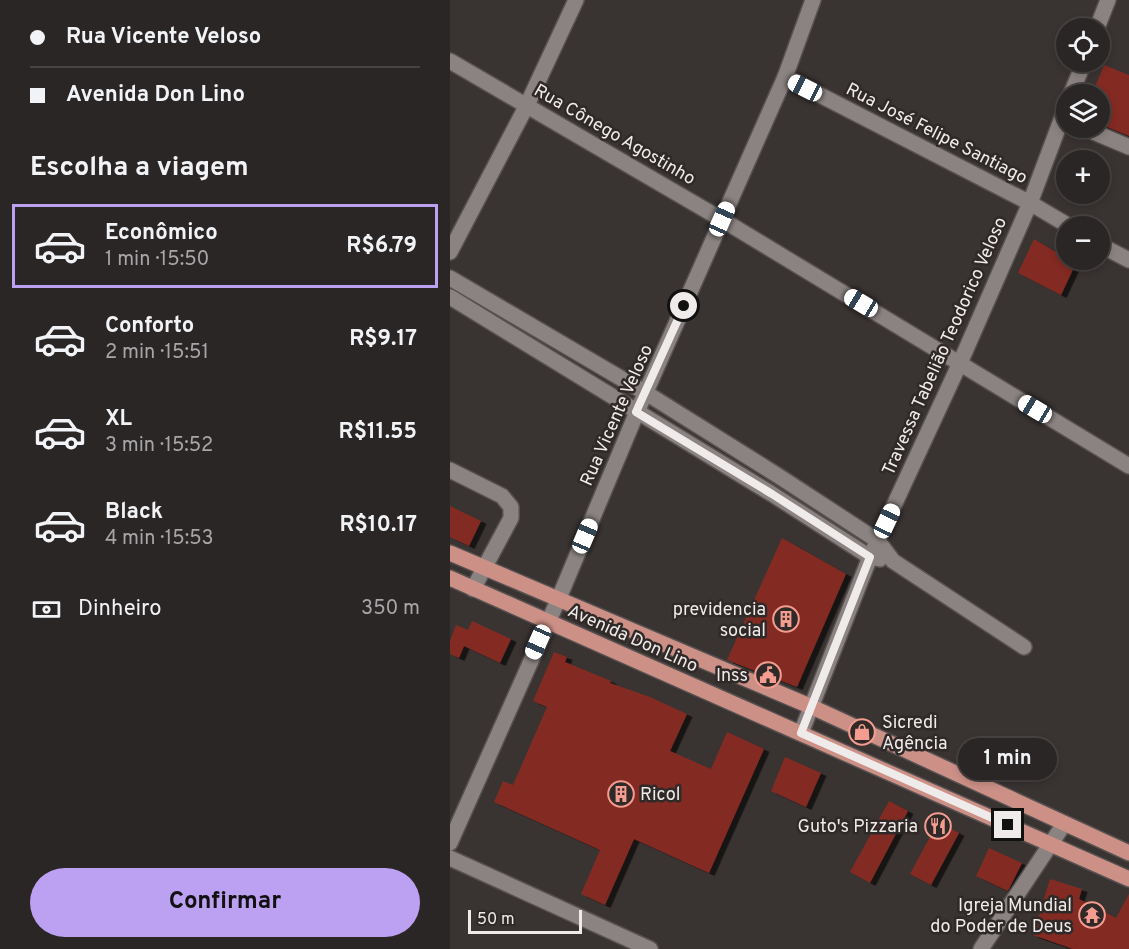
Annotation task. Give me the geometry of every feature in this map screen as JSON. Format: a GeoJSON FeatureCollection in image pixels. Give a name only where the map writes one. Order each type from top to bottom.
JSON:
{"type":"FeatureCollection","features":[{"type":"Feature","properties":{"kind":"main road","name":"Avenida Don Lino"},"geometry":{"type":"LineString","coordinates":[[450,553],[812,707],[1129,853]]}},
{"type":"Feature","properties":{"kind":"main road","name":"Avenida Don Lino"},"geometry":{"type":"LineString","coordinates":[[450,578],[1129,879]]}},
{"type":"Feature","properties":{"kind":"main road"},"geometry":{"type":"LineString","coordinates":[[679,679],[689,654]]}},
{"type":"Feature","properties":{"kind":"main road"},"geometry":{"type":"LineString","coordinates":[[923,787],[934,764]]}},
{"type":"Feature","properties":{"kind":"street"},"geometry":{"type":"LineString","coordinates":[[450,252],[526,105],[576,0]]}},
{"type":"Feature","properties":{"kind":"street","name":"Rua Vicente Veloso"},"geometry":{"type":"LineString","coordinates":[[450,843],[559,598],[636,412],[785,77],[813,0]]}},
{"type":"Feature","properties":{"kind":"street"},"geometry":{"type":"LineString","coordinates":[[1101,18],[1108,0]]}},
{"type":"Feature","properties":{"kind":"street","name":"Rua Cônego Agostinho"},"geometry":{"type":"LineString","coordinates":[[450,61],[722,219],[1129,466]]}},
{"type":"Feature","properties":{"kind":"street","name":"Rua José Felipe Santiago"},"geometry":{"type":"LineString","coordinates":[[785,77],[1056,218]]}},
{"type":"Feature","properties":{"kind":"street","name":"Travessa Tabelião Teodorico Veloso"},"geometry":{"type":"LineString","coordinates":[[801,733],[870,557],[960,363],[1056,138]]}},
{"type":"Feature","properties":{"kind":"street"},"geometry":{"type":"LineString","coordinates":[[1108,138],[1129,147]]}},
{"type":"Feature","properties":{"kind":"street"},"geometry":{"type":"LineString","coordinates":[[1110,250],[1129,260]]}},
{"type":"Feature","properties":{"kind":"street"},"geometry":{"type":"LineString","coordinates":[[450,278],[646,393],[780,477],[878,541],[893,561],[1024,647]]}},
{"type":"Feature","properties":{"kind":"street"},"geometry":{"type":"LineString","coordinates":[[450,297],[772,494],[870,557],[893,561]]}},
{"type":"Feature","properties":{"kind":"street"},"geometry":{"type":"LineString","coordinates":[[532,348],[540,331]]}},
{"type":"Feature","properties":{"kind":"street"},"geometry":{"type":"LineString","coordinates":[[450,470],[502,496],[511,507],[511,518],[473,589]]}},
{"type":"Feature","properties":{"kind":"street"},"geometry":{"type":"LineString","coordinates":[[772,494],[780,477]]}},
{"type":"Feature","properties":{"kind":"street"},"geometry":{"type":"LineString","coordinates":[[981,949],[1064,824]]}},
{"type":"Feature","properties":{"kind":"street"},"geometry":{"type":"LineString","coordinates":[[450,858],[650,949]]}},
{"type":"Feature","properties":{"kind":"building"},"geometry":{"type":"Polygon","coordinates":[[[1110,67],[1129,75],[1129,136],[1110,128],[1110,84],[1096,84],[1101,72],[1110,72],[1110,67]]]}},
{"type":"Feature","properties":{"kind":"building"},"geometry":{"type":"Polygon","coordinates":[[[1034,239],[1056,252],[1056,270],[1073,270],[1061,295],[1018,273],[1034,239]]]}},
{"type":"Feature","properties":{"kind":"building"},"geometry":{"type":"Polygon","coordinates":[[[450,506],[481,521],[469,546],[450,537],[450,506]]]}},
{"type":"Feature","properties":{"kind":"building","name":"previdencia social"},"geometry":{"type":"Polygon","coordinates":[[[782,538],[846,574],[797,687],[727,660],[782,538]]]}},
{"type":"Feature","properties":{"kind":"building"},"geometry":{"type":"Polygon","coordinates":[[[472,621],[511,639],[500,663],[464,646],[459,658],[450,654],[450,641],[456,625],[468,630],[472,621]]]}},
{"type":"Feature","properties":{"kind":"building","name":"Ricol"},"geometry":{"type":"Polygon","coordinates":[[[554,652],[567,657],[565,662],[611,681],[610,683],[650,697],[687,714],[670,751],[711,769],[727,732],[764,749],[709,873],[634,839],[605,905],[581,894],[600,850],[494,802],[503,781],[513,785],[547,707],[533,701],[554,652]]]}},
{"type":"Feature","properties":{"kind":"building"},"geometry":{"type":"Polygon","coordinates":[[[785,757],[821,773],[806,807],[771,791],[785,757]]]}},
{"type":"Feature","properties":{"kind":"building"},"geometry":{"type":"Polygon","coordinates":[[[889,801],[908,811],[870,883],[850,872],[889,801]]]}},
{"type":"Feature","properties":{"kind":"building"},"geometry":{"type":"Polygon","coordinates":[[[938,822],[959,833],[931,885],[910,874],[938,822]]]}},
{"type":"Feature","properties":{"kind":"building"},"geometry":{"type":"Polygon","coordinates":[[[989,848],[1022,863],[1008,891],[976,876],[989,848]]]}},
{"type":"Feature","properties":{"kind":"building"},"geometry":{"type":"Polygon","coordinates":[[[1050,879],[1082,889],[1079,899],[1116,918],[1129,894],[1129,949],[1073,949],[1033,935],[1050,879]]]}},
{"type":"Feature","properties":{"kind":"place","name":"previdencia social"},"geometry":{"type":"Point","coordinates":[786,619]}},
{"type":"Feature","properties":{"kind":"place","name":"Inss"},"geometry":{"type":"Point","coordinates":[768,675]}},
{"type":"Feature","properties":{"kind":"place","name":"Sicredi Agência"},"geometry":{"type":"Point","coordinates":[862,732]}},
{"type":"Feature","properties":{"kind":"place","name":"Ricol"},"geometry":{"type":"Point","coordinates":[621,794]}},
{"type":"Feature","properties":{"kind":"place","name":"Guto's Pizzaria"},"geometry":{"type":"Point","coordinates":[938,826]}},
{"type":"Feature","properties":{"kind":"place","name":"Igreja Mundial do Poder de Deus"},"geometry":{"type":"Point","coordinates":[1092,915]}},
{"type":"Feature","properties":{"kind":"route"},"geometry":{"type":"LineString","coordinates":[[684,306],[636,412],[772,494],[870,557],[801,733],[1008,825]]}}]}
